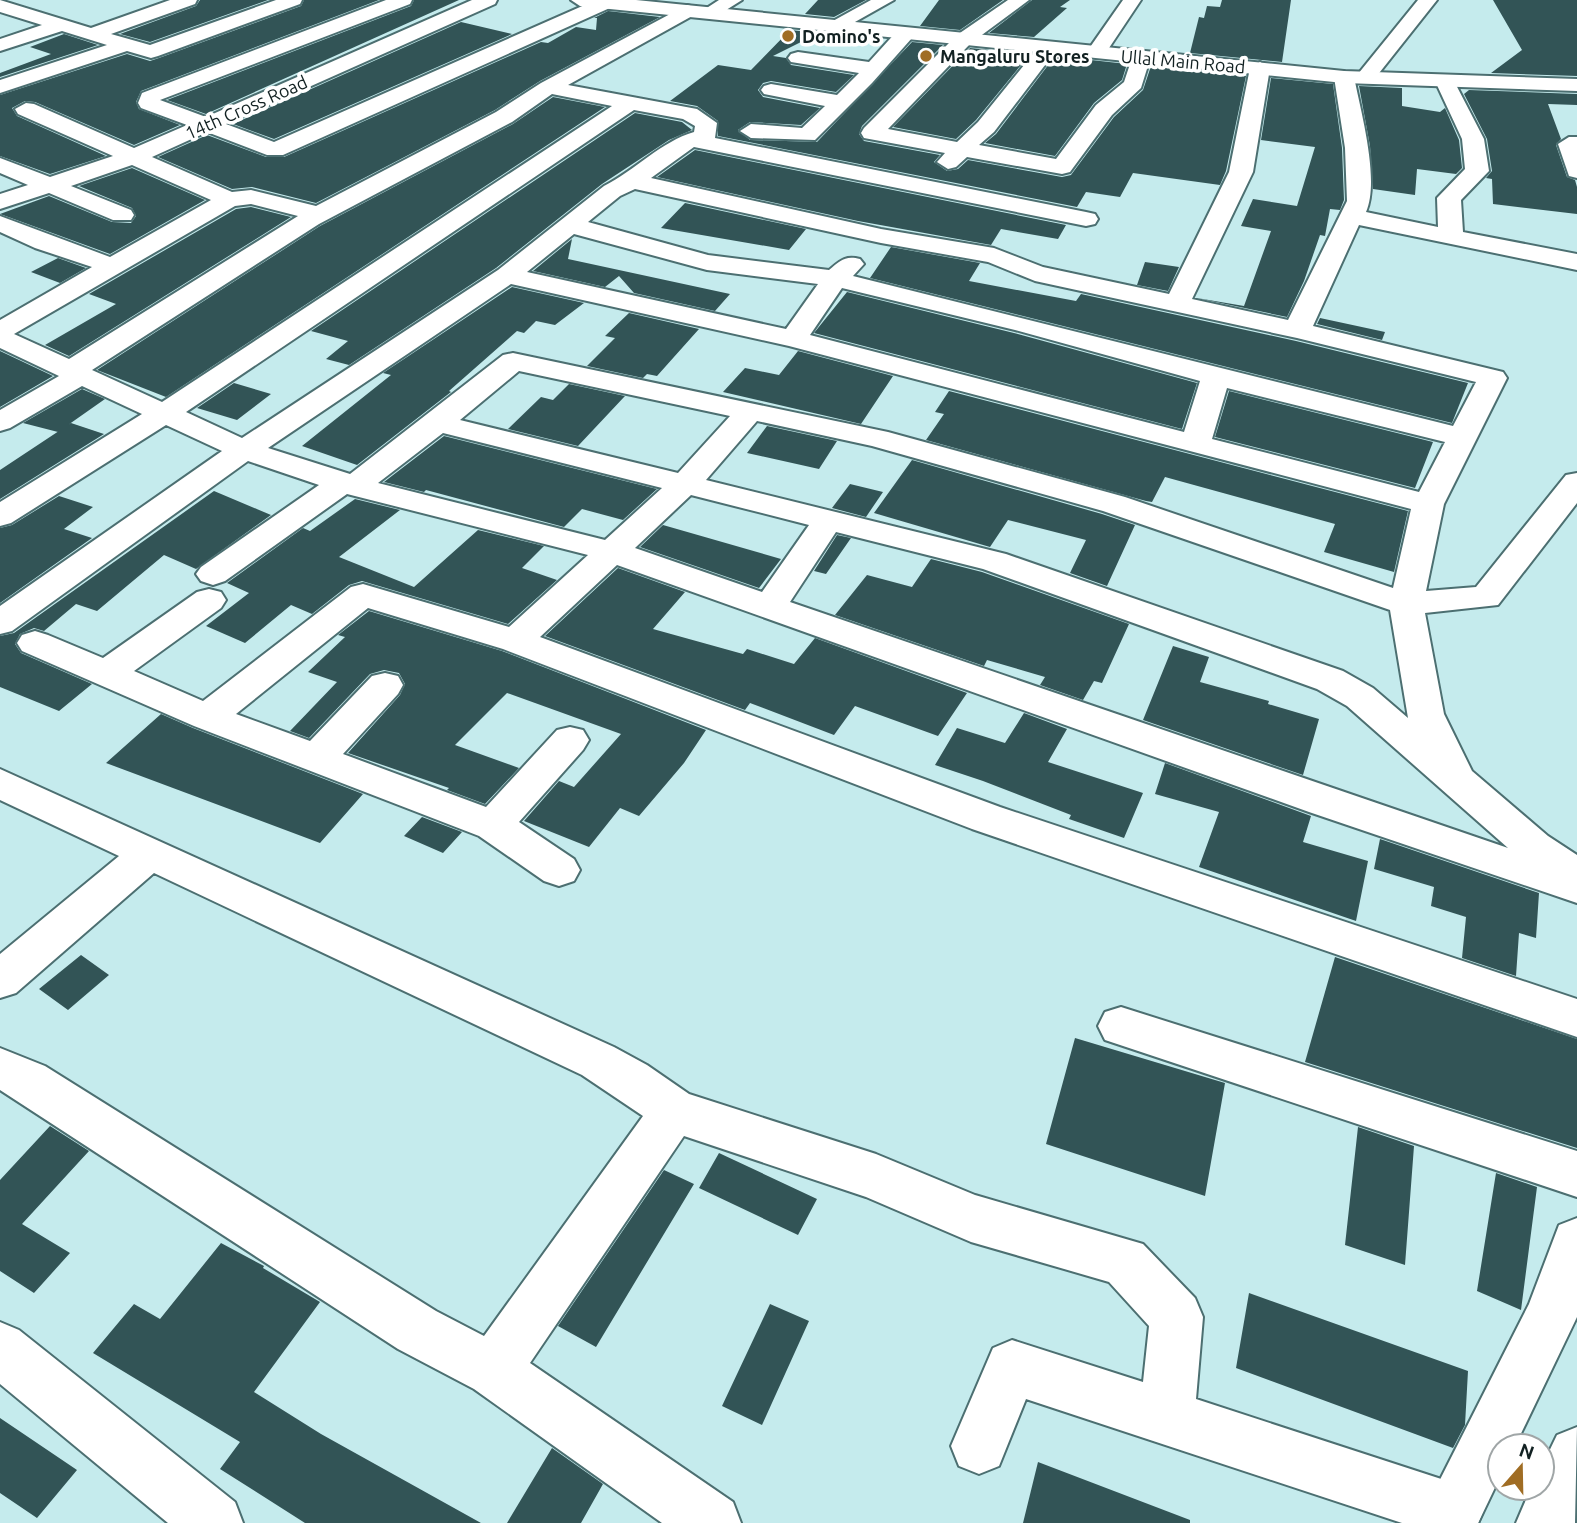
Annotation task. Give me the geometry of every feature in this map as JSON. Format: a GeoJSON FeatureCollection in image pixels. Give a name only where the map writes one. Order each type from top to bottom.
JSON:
{"type":"FeatureCollection","features":[{"type":"Feature","properties":{"kind":"street"},"geometry":{"type":"LineString","coordinates":[[92,34],[188,0]]}},
{"type":"Feature","properties":{"kind":"street"},"geometry":{"type":"LineString","coordinates":[[4,10],[151,52],[293,0]]}},
{"type":"Feature","properties":{"kind":"street"},"geometry":{"type":"LineString","coordinates":[[402,0],[149,97],[149,103],[275,150],[604,3]]}},
{"type":"Feature","properties":{"kind":"street","name":"14th Cross Road"},"geometry":{"type":"LineString","coordinates":[[0,202],[135,156],[488,0]]}},
{"type":"Feature","properties":{"kind":"street","name":"Ullal Main Road"},"geometry":{"type":"LineString","coordinates":[[580,0],[1354,77],[1446,83],[1577,85]]}},
{"type":"Feature","properties":{"kind":"street"},"geometry":{"type":"LineString","coordinates":[[79,376],[72,370],[319,214],[504,117],[548,87],[698,12],[733,0]]}},
{"type":"Feature","properties":{"kind":"street"},"geometry":{"type":"LineString","coordinates":[[832,27],[885,0]]}},
{"type":"Feature","properties":{"kind":"street"},"geometry":{"type":"LineString","coordinates":[[872,133],[964,39],[1020,0]]}},
{"type":"Feature","properties":{"kind":"street"},"geometry":{"type":"LineString","coordinates":[[1096,53],[1132,0]]}},
{"type":"Feature","properties":{"kind":"street"},"geometry":{"type":"LineString","coordinates":[[1297,330],[1354,217],[1359,201],[1354,77],[1428,0]]}},
{"type":"Feature","properties":{"kind":"street"},"geometry":{"type":"LineString","coordinates":[[0,45],[61,25]]}},
{"type":"Feature","properties":{"kind":"street"},"geometry":{"type":"LineString","coordinates":[[748,131],[804,135],[842,102],[905,34]]}},
{"type":"Feature","properties":{"kind":"street"},"geometry":{"type":"LineString","coordinates":[[0,87],[127,45]]}},
{"type":"Feature","properties":{"kind":"street"},"geometry":{"type":"LineString","coordinates":[[793,340],[835,279],[881,236],[986,127],[1048,48]]}},
{"type":"Feature","properties":{"kind":"street"},"geometry":{"type":"LineString","coordinates":[[829,126],[1062,167],[1104,110],[1134,84],[1141,57]]}},
{"type":"Feature","properties":{"kind":"street"},"geometry":{"type":"LineString","coordinates":[[799,58],[874,69]]}},
{"type":"Feature","properties":{"kind":"street"},"geometry":{"type":"LineString","coordinates":[[1177,304],[1241,172],[1260,68]]}},
{"type":"Feature","properties":{"kind":"street"},"geometry":{"type":"LineString","coordinates":[[1446,83],[1473,139],[1477,171],[1448,198],[1451,237]]}},
{"type":"Feature","properties":{"kind":"street"},"geometry":{"type":"LineString","coordinates":[[0,623],[244,450],[507,275],[612,191],[632,181],[690,140],[705,136],[706,123],[689,114],[548,87]]}},
{"type":"Feature","properties":{"kind":"street"},"geometry":{"type":"LineString","coordinates":[[771,90],[842,102]]}},
{"type":"Feature","properties":{"kind":"street"},"geometry":{"type":"LineString","coordinates":[[0,516],[165,413],[629,104]]}},
{"type":"Feature","properties":{"kind":"street"},"geometry":{"type":"LineString","coordinates":[[26,109],[229,198],[251,197],[319,214]]}},
{"type":"Feature","properties":{"kind":"street"},"geometry":{"type":"LineString","coordinates":[[690,140],[910,204],[1086,219]]}},
{"type":"Feature","properties":{"kind":"street"},"geometry":{"type":"LineString","coordinates":[[1577,144],[1569,144],[1577,171]]}},
{"type":"Feature","properties":{"kind":"street"},"geometry":{"type":"LineString","coordinates":[[0,165],[122,215]]}},
{"type":"Feature","properties":{"kind":"street"},"geometry":{"type":"LineString","coordinates":[[632,181],[881,236],[994,256],[1035,273],[1297,330],[1493,378],[1460,437],[1428,504],[1406,604],[1425,714],[1456,779]]}},
{"type":"Feature","properties":{"kind":"street"},"geometry":{"type":"LineString","coordinates":[[0,331],[229,198]]}},
{"type":"Feature","properties":{"kind":"street"},"geometry":{"type":"LineString","coordinates":[[1354,217],[1577,262]]}},
{"type":"Feature","properties":{"kind":"street"},"geometry":{"type":"LineString","coordinates":[[0,223],[44,243],[113,266]]}},
{"type":"Feature","properties":{"kind":"street"},"geometry":{"type":"LineString","coordinates":[[569,225],[707,262],[835,279],[1023,324],[1460,437]]}},
{"type":"Feature","properties":{"kind":"street"},"geometry":{"type":"LineString","coordinates":[[507,275],[793,340],[1428,504]]}},
{"type":"Feature","properties":{"kind":"street"},"geometry":{"type":"LineString","coordinates":[[0,338],[244,450],[349,484],[614,552],[771,605],[1323,802],[1577,887]]}},
{"type":"Feature","properties":{"kind":"street"},"geometry":{"type":"LineString","coordinates":[[105,674],[211,587],[349,484],[438,423],[513,361],[877,438],[1114,504],[1406,604],[1486,597],[1577,482]]}},
{"type":"Feature","properties":{"kind":"street"},"geometry":{"type":"LineString","coordinates":[[0,422],[79,376]]}},
{"type":"Feature","properties":{"kind":"street"},"geometry":{"type":"LineString","coordinates":[[1196,443],[1216,376]]}},
{"type":"Feature","properties":{"kind":"street"},"geometry":{"type":"LineString","coordinates":[[516,641],[685,484],[751,410]]}},
{"type":"Feature","properties":{"kind":"street"},"geometry":{"type":"LineString","coordinates":[[438,423],[994,561],[1330,680],[1360,697],[1534,847],[1577,877]]}},
{"type":"Feature","properties":{"kind":"street"},"geometry":{"type":"LineString","coordinates":[[771,605],[828,520]]}},
{"type":"Feature","properties":{"kind":"street"},"geometry":{"type":"LineString","coordinates":[[207,718],[363,595],[516,641],[986,818],[1577,1018]]}},
{"type":"Feature","properties":{"kind":"street"},"geometry":{"type":"LineString","coordinates":[[36,643],[207,718],[493,825],[559,870]]}},
{"type":"Feature","properties":{"kind":"street"},"geometry":{"type":"LineString","coordinates":[[316,759],[385,685]]}},
{"type":"Feature","properties":{"kind":"street"},"geometry":{"type":"LineString","coordinates":[[493,825],[570,740]]}},
{"type":"Feature","properties":{"kind":"street"},"geometry":{"type":"LineString","coordinates":[[0,783],[598,1061],[630,1079],[674,1111],[876,1177],[971,1218],[1125,1262],[1176,1317],[1167,1418]]}},
{"type":"Feature","properties":{"kind":"street"},"geometry":{"type":"LineString","coordinates":[[0,979],[150,853]]}},
{"type":"Feature","properties":{"kind":"street"},"geometry":{"type":"LineString","coordinates":[[1121,1026],[1577,1174]]}},
{"type":"Feature","properties":{"kind":"street"},"geometry":{"type":"LineString","coordinates":[[0,1068],[39,1089],[417,1331],[493,1370],[712,1523]]}},
{"type":"Feature","properties":{"kind":"street"},"geometry":{"type":"LineString","coordinates":[[493,1370],[674,1111]]}},
{"type":"Feature","properties":{"kind":"street"},"geometry":{"type":"LineString","coordinates":[[979,1446],[1012,1367],[1450,1517],[1551,1316],[1577,1242]]}},
{"type":"Feature","properties":{"kind":"street"},"geometry":{"type":"LineString","coordinates":[[0,1349],[214,1523]]}},
{"type":"Feature","properties":{"kind":"building"},"geometry":{"type":"Polygon","coordinates":[[[200,0],[268,0],[150,42],[120,34],[196,6],[200,0]]]}},
{"type":"Feature","properties":{"kind":"building"},"geometry":{"type":"Polygon","coordinates":[[[304,0],[379,0],[141,91],[136,102],[139,109],[180,125],[134,145],[35,102],[25,101],[12,108],[17,116],[106,156],[50,174],[0,156],[0,95],[127,54],[150,61],[301,6],[304,0]]]}},
{"type":"Feature","properties":{"kind":"building"},"geometry":{"type":"Polygon","coordinates":[[[414,0],[459,0],[206,114],[167,100],[411,6],[414,0]]]}},
{"type":"Feature","properties":{"kind":"building"},"geometry":{"type":"Polygon","coordinates":[[[818,0],[866,0],[834,17],[805,14],[818,0]]]}},
{"type":"Feature","properties":{"kind":"building"},"geometry":{"type":"Polygon","coordinates":[[[939,0],[1003,0],[960,30],[920,26],[939,0]]]}},
{"type":"Feature","properties":{"kind":"building"},"geometry":{"type":"Polygon","coordinates":[[[1032,0],[1070,0],[1060,7],[1067,8],[1034,37],[989,33],[1032,0]]]}},
{"type":"Feature","properties":{"kind":"building"},"geometry":{"type":"Polygon","coordinates":[[[1222,0],[1291,0],[1282,62],[1190,53],[1199,17],[1204,18],[1207,6],[1220,7],[1222,0]]]}},
{"type":"Feature","properties":{"kind":"building"},"geometry":{"type":"Polygon","coordinates":[[[1493,0],[1577,0],[1577,76],[1491,73],[1522,50],[1493,0]]]}},
{"type":"Feature","properties":{"kind":"building"},"geometry":{"type":"Polygon","coordinates":[[[608,11],[660,17],[540,81],[495,110],[316,203],[252,187],[232,189],[158,157],[207,135],[266,157],[284,157],[541,42],[548,43],[576,27],[596,30],[597,18],[594,18],[608,11]]]}},
{"type":"Feature","properties":{"kind":"building"},"geometry":{"type":"Polygon","coordinates":[[[461,22],[512,34],[274,139],[233,124],[461,22]]]}},
{"type":"Feature","properties":{"kind":"building"},"geometry":{"type":"Polygon","coordinates":[[[790,30],[819,33],[773,56],[786,58],[791,65],[854,75],[836,92],[771,81],[763,83],[758,90],[763,97],[820,108],[801,125],[750,122],[738,130],[750,140],[817,142],[912,42],[943,45],[862,126],[859,134],[864,141],[940,155],[934,162],[947,171],[958,169],[968,160],[1062,177],[1071,175],[1114,117],[1143,90],[1151,66],[1246,76],[1226,171],[1220,185],[1133,173],[1120,197],[1086,192],[1077,207],[718,136],[718,121],[697,106],[670,101],[718,65],[751,70],[790,30]]]}},
{"type":"Feature","properties":{"kind":"building"},"geometry":{"type":"Polygon","coordinates":[[[64,34],[98,45],[0,77],[0,73],[51,54],[30,47],[64,34]]]}},
{"type":"Feature","properties":{"kind":"building"},"geometry":{"type":"Polygon","coordinates":[[[970,48],[1030,54],[976,120],[956,139],[893,127],[970,48]]]}},
{"type":"Feature","properties":{"kind":"building"},"geometry":{"type":"Polygon","coordinates":[[[1055,56],[1127,64],[1122,80],[1094,103],[1055,156],[985,143],[996,134],[1055,56]]]}},
{"type":"Feature","properties":{"kind":"building"},"geometry":{"type":"Polygon","coordinates":[[[1271,78],[1333,84],[1342,148],[1344,200],[1340,210],[1330,209],[1325,236],[1320,235],[1304,281],[1287,317],[1197,298],[1244,306],[1271,231],[1241,226],[1253,199],[1297,206],[1315,147],[1261,140],[1271,78]]]}},
{"type":"Feature","properties":{"kind":"building"},"geometry":{"type":"Polygon","coordinates":[[[1359,86],[1402,88],[1402,106],[1440,112],[1445,108],[1459,140],[1462,168],[1456,174],[1417,169],[1415,195],[1373,189],[1370,146],[1359,86]]]}},
{"type":"Feature","properties":{"kind":"building"},"geometry":{"type":"Polygon","coordinates":[[[1469,90],[1577,94],[1577,105],[1548,104],[1561,139],[1556,145],[1567,177],[1575,180],[1577,187],[1577,214],[1493,204],[1492,179],[1486,178],[1492,171],[1487,139],[1464,94],[1469,90]]]}},
{"type":"Feature","properties":{"kind":"building"},"geometry":{"type":"Polygon","coordinates":[[[553,97],[605,107],[166,397],[97,370],[320,226],[513,124],[553,97]]]}},
{"type":"Feature","properties":{"kind":"building"},"geometry":{"type":"Polygon","coordinates":[[[635,113],[682,122],[692,130],[669,140],[602,184],[496,268],[349,365],[326,359],[348,341],[311,331],[635,113]]]}},
{"type":"Feature","properties":{"kind":"building"},"geometry":{"type":"Polygon","coordinates":[[[695,150],[1066,225],[1058,239],[1001,229],[991,245],[858,221],[657,177],[695,150]]]}},
{"type":"Feature","properties":{"kind":"building"},"geometry":{"type":"Polygon","coordinates":[[[132,168],[205,200],[110,254],[0,214],[49,196],[112,222],[131,223],[136,216],[132,208],[79,186],[132,168]]]}},
{"type":"Feature","properties":{"kind":"building"},"geometry":{"type":"Polygon","coordinates":[[[685,203],[806,229],[789,250],[661,228],[685,203]]]}},
{"type":"Feature","properties":{"kind":"building"},"geometry":{"type":"Polygon","coordinates":[[[251,207],[291,217],[69,356],[45,345],[116,304],[89,294],[236,209],[251,207]]]}},
{"type":"Feature","properties":{"kind":"building"},"geometry":{"type":"Polygon","coordinates":[[[572,239],[568,259],[730,294],[715,311],[634,293],[619,276],[605,287],[533,271],[572,239]]]}},
{"type":"Feature","properties":{"kind":"building"},"geometry":{"type":"Polygon","coordinates":[[[891,247],[980,263],[969,281],[1076,301],[1081,294],[1296,341],[1468,383],[1452,423],[870,278],[891,247]]]}},
{"type":"Feature","properties":{"kind":"building"},"geometry":{"type":"Polygon","coordinates":[[[58,258],[86,268],[60,283],[31,272],[58,258]]]}},
{"type":"Feature","properties":{"kind":"building"},"geometry":{"type":"Polygon","coordinates":[[[1145,262],[1179,267],[1168,291],[1137,285],[1145,262]]]}},
{"type":"Feature","properties":{"kind":"building"},"geometry":{"type":"Polygon","coordinates":[[[512,287],[584,303],[555,325],[536,321],[524,333],[517,331],[449,391],[451,392],[357,465],[302,446],[391,375],[383,373],[512,287]]]}},
{"type":"Feature","properties":{"kind":"building"},"geometry":{"type":"Polygon","coordinates":[[[847,292],[1014,333],[1197,383],[1182,429],[814,333],[847,292]]]}},
{"type":"Feature","properties":{"kind":"building"},"geometry":{"type":"Polygon","coordinates":[[[629,313],[699,329],[657,376],[647,374],[643,378],[587,366],[615,338],[605,336],[629,313]]]}},
{"type":"Feature","properties":{"kind":"building"},"geometry":{"type":"Polygon","coordinates":[[[1320,318],[1385,332],[1382,340],[1317,324],[1320,318]]]}},
{"type":"Feature","properties":{"kind":"building"},"geometry":{"type":"Polygon","coordinates":[[[0,351],[53,376],[0,407],[0,351]]]}},
{"type":"Feature","properties":{"kind":"building"},"geometry":{"type":"Polygon","coordinates":[[[798,351],[893,376],[861,424],[723,392],[745,368],[779,375],[798,351]]]}},
{"type":"Feature","properties":{"kind":"building"},"geometry":{"type":"Polygon","coordinates":[[[234,383],[271,394],[237,420],[197,408],[234,383]]]}},
{"type":"Feature","properties":{"kind":"building"},"geometry":{"type":"Polygon","coordinates":[[[569,384],[625,396],[578,446],[508,429],[541,397],[553,400],[569,384]]]}},
{"type":"Feature","properties":{"kind":"building"},"geometry":{"type":"Polygon","coordinates":[[[82,389],[105,399],[58,432],[23,423],[82,389]]]}},
{"type":"Feature","properties":{"kind":"building"},"geometry":{"type":"Polygon","coordinates":[[[949,391],[1408,511],[1394,572],[1324,552],[1335,524],[1165,477],[1152,502],[1146,501],[926,440],[944,414],[935,412],[949,391]]]}},
{"type":"Feature","properties":{"kind":"building"},"geometry":{"type":"Polygon","coordinates":[[[1229,391],[1433,442],[1415,488],[1215,437],[1229,391]]]}},
{"type":"Feature","properties":{"kind":"building"},"geometry":{"type":"Polygon","coordinates":[[[71,423],[104,434],[0,499],[0,470],[71,423]]]}},
{"type":"Feature","properties":{"kind":"building"},"geometry":{"type":"Polygon","coordinates":[[[767,426],[837,441],[819,469],[747,453],[767,426]]]}},
{"type":"Feature","properties":{"kind":"building"},"geometry":{"type":"Polygon","coordinates":[[[444,436],[657,489],[623,520],[582,509],[564,527],[426,490],[424,492],[384,482],[444,436]]]}},
{"type":"Feature","properties":{"kind":"building"},"geometry":{"type":"Polygon","coordinates":[[[912,460],[1135,525],[1107,586],[1070,573],[1086,540],[1008,520],[990,547],[874,513],[912,460]]]}},
{"type":"Feature","properties":{"kind":"building"},"geometry":{"type":"Polygon","coordinates":[[[850,484],[883,492],[866,517],[832,508],[850,484]]]}},
{"type":"Feature","properties":{"kind":"building"},"geometry":{"type":"Polygon","coordinates":[[[214,491],[271,515],[196,569],[164,555],[97,611],[76,604],[44,631],[34,628],[20,634],[15,644],[21,653],[92,684],[59,711],[0,687],[0,636],[14,633],[214,491]]]}},
{"type":"Feature","properties":{"kind":"building"},"geometry":{"type":"Polygon","coordinates":[[[59,496],[93,507],[64,529],[92,538],[0,603],[0,528],[12,525],[59,496]]]}},
{"type":"Feature","properties":{"kind":"building"},"geometry":{"type":"Polygon","coordinates":[[[355,499],[400,510],[339,557],[414,587],[478,530],[544,546],[522,568],[557,580],[508,624],[362,581],[349,585],[312,614],[291,605],[245,643],[206,626],[249,593],[227,583],[303,528],[310,531],[355,499]]]}},
{"type":"Feature","properties":{"kind":"building"},"geometry":{"type":"Polygon","coordinates":[[[663,525],[781,559],[759,588],[640,547],[663,525]]]}},
{"type":"Feature","properties":{"kind":"building"},"geometry":{"type":"Polygon","coordinates":[[[837,535],[851,538],[826,574],[814,571],[837,535]]]}},
{"type":"Feature","properties":{"kind":"building"},"geometry":{"type":"Polygon","coordinates":[[[931,559],[982,572],[1129,624],[1102,683],[1094,681],[1083,700],[1040,685],[1045,677],[987,660],[984,666],[835,615],[867,575],[912,587],[931,559]]]}},
{"type":"Feature","properties":{"kind":"building"},"geometry":{"type":"Polygon","coordinates":[[[618,568],[685,592],[653,629],[743,654],[747,649],[794,664],[815,638],[967,693],[938,736],[855,706],[834,735],[750,703],[745,710],[545,636],[618,568]]]}},
{"type":"Feature","properties":{"kind":"building"},"geometry":{"type":"Polygon","coordinates":[[[369,611],[502,651],[706,730],[684,763],[639,816],[620,808],[589,847],[524,821],[559,781],[574,787],[621,734],[507,693],[455,745],[519,768],[485,804],[447,790],[449,788],[348,753],[400,695],[405,684],[399,673],[384,670],[370,674],[309,738],[290,731],[337,682],[308,672],[345,637],[338,635],[369,611]]]}},
{"type":"Feature","properties":{"kind":"building"},"geometry":{"type":"Polygon","coordinates":[[[1173,646],[1209,657],[1200,682],[1269,701],[1268,704],[1319,719],[1303,775],[1143,720],[1173,646]]]}},
{"type":"Feature","properties":{"kind":"building"},"geometry":{"type":"Polygon","coordinates":[[[1024,713],[1067,729],[1048,762],[1143,793],[1124,838],[1069,819],[1071,815],[983,781],[935,765],[957,728],[1005,743],[1024,713]]]}},
{"type":"Feature","properties":{"kind":"building"},"geometry":{"type":"Polygon","coordinates":[[[161,714],[363,794],[320,843],[106,763],[161,714]]]}},
{"type":"Feature","properties":{"kind":"building"},"geometry":{"type":"Polygon","coordinates":[[[1165,763],[1311,816],[1303,842],[1368,861],[1356,921],[1199,867],[1219,812],[1155,794],[1165,763]]]}},
{"type":"Feature","properties":{"kind":"building"},"geometry":{"type":"Polygon","coordinates":[[[422,817],[462,832],[443,853],[404,836],[422,817]]]}},
{"type":"Feature","properties":{"kind":"building"},"geometry":{"type":"Polygon","coordinates":[[[1380,839],[1539,893],[1536,938],[1519,933],[1516,976],[1462,958],[1466,917],[1431,906],[1434,887],[1374,869],[1380,839]]]}},
{"type":"Feature","properties":{"kind":"building"},"geometry":{"type":"Polygon","coordinates":[[[81,955],[109,975],[68,1010],[39,989],[81,955]]]}},
{"type":"Feature","properties":{"kind":"building"},"geometry":{"type":"Polygon","coordinates":[[[1335,957],[1577,1039],[1577,1148],[1305,1062],[1335,957]]]}},
{"type":"Feature","properties":{"kind":"building"},"geometry":{"type":"Polygon","coordinates":[[[1075,1038],[1225,1083],[1205,1196],[1046,1144],[1075,1038]]]}},
{"type":"Feature","properties":{"kind":"building"},"geometry":{"type":"Polygon","coordinates":[[[50,1126],[89,1151],[22,1224],[70,1253],[34,1293],[0,1271],[0,1180],[50,1126]]]}},
{"type":"Feature","properties":{"kind":"building"},"geometry":{"type":"Polygon","coordinates":[[[1358,1127],[1414,1146],[1405,1265],[1345,1245],[1358,1127]]]}},
{"type":"Feature","properties":{"kind":"building"},"geometry":{"type":"Polygon","coordinates":[[[719,1153],[817,1199],[798,1235],[699,1188],[719,1153]]]}},
{"type":"Feature","properties":{"kind":"building"},"geometry":{"type":"Polygon","coordinates":[[[664,1170],[694,1184],[596,1347],[558,1326],[664,1170]]]}},
{"type":"Feature","properties":{"kind":"building"},"geometry":{"type":"Polygon","coordinates":[[[1496,1173],[1537,1187],[1521,1310],[1477,1291],[1496,1173]]]}},
{"type":"Feature","properties":{"kind":"building"},"geometry":{"type":"Polygon","coordinates":[[[221,1243],[264,1266],[263,1268],[320,1302],[254,1392],[321,1434],[481,1523],[305,1523],[220,1469],[240,1442],[93,1353],[134,1304],[160,1319],[221,1243]]]}},
{"type":"Feature","properties":{"kind":"building"},"geometry":{"type":"Polygon","coordinates":[[[1249,1293],[1468,1371],[1465,1425],[1453,1448],[1236,1368],[1249,1293]]]}},
{"type":"Feature","properties":{"kind":"building"},"geometry":{"type":"Polygon","coordinates":[[[770,1304],[809,1321],[762,1425],[722,1406],[770,1304]]]}},
{"type":"Feature","properties":{"kind":"building"},"geometry":{"type":"Polygon","coordinates":[[[0,1418],[77,1470],[37,1518],[0,1493],[0,1418]]]}},
{"type":"Feature","properties":{"kind":"building"},"geometry":{"type":"Polygon","coordinates":[[[552,1448],[603,1484],[581,1523],[507,1523],[552,1448]]]}},
{"type":"Feature","properties":{"kind":"building"},"geometry":{"type":"Polygon","coordinates":[[[1038,1462],[1190,1520],[1190,1523],[1023,1523],[1038,1462]]]}},
{"type":"Feature","properties":{"kind":"place","name":"Domino's"},"geometry":{"type":"Point","coordinates":[788,36]}},
{"type":"Feature","properties":{"kind":"place","name":"Mangaluru Stores"},"geometry":{"type":"Point","coordinates":[926,56]}}]}
